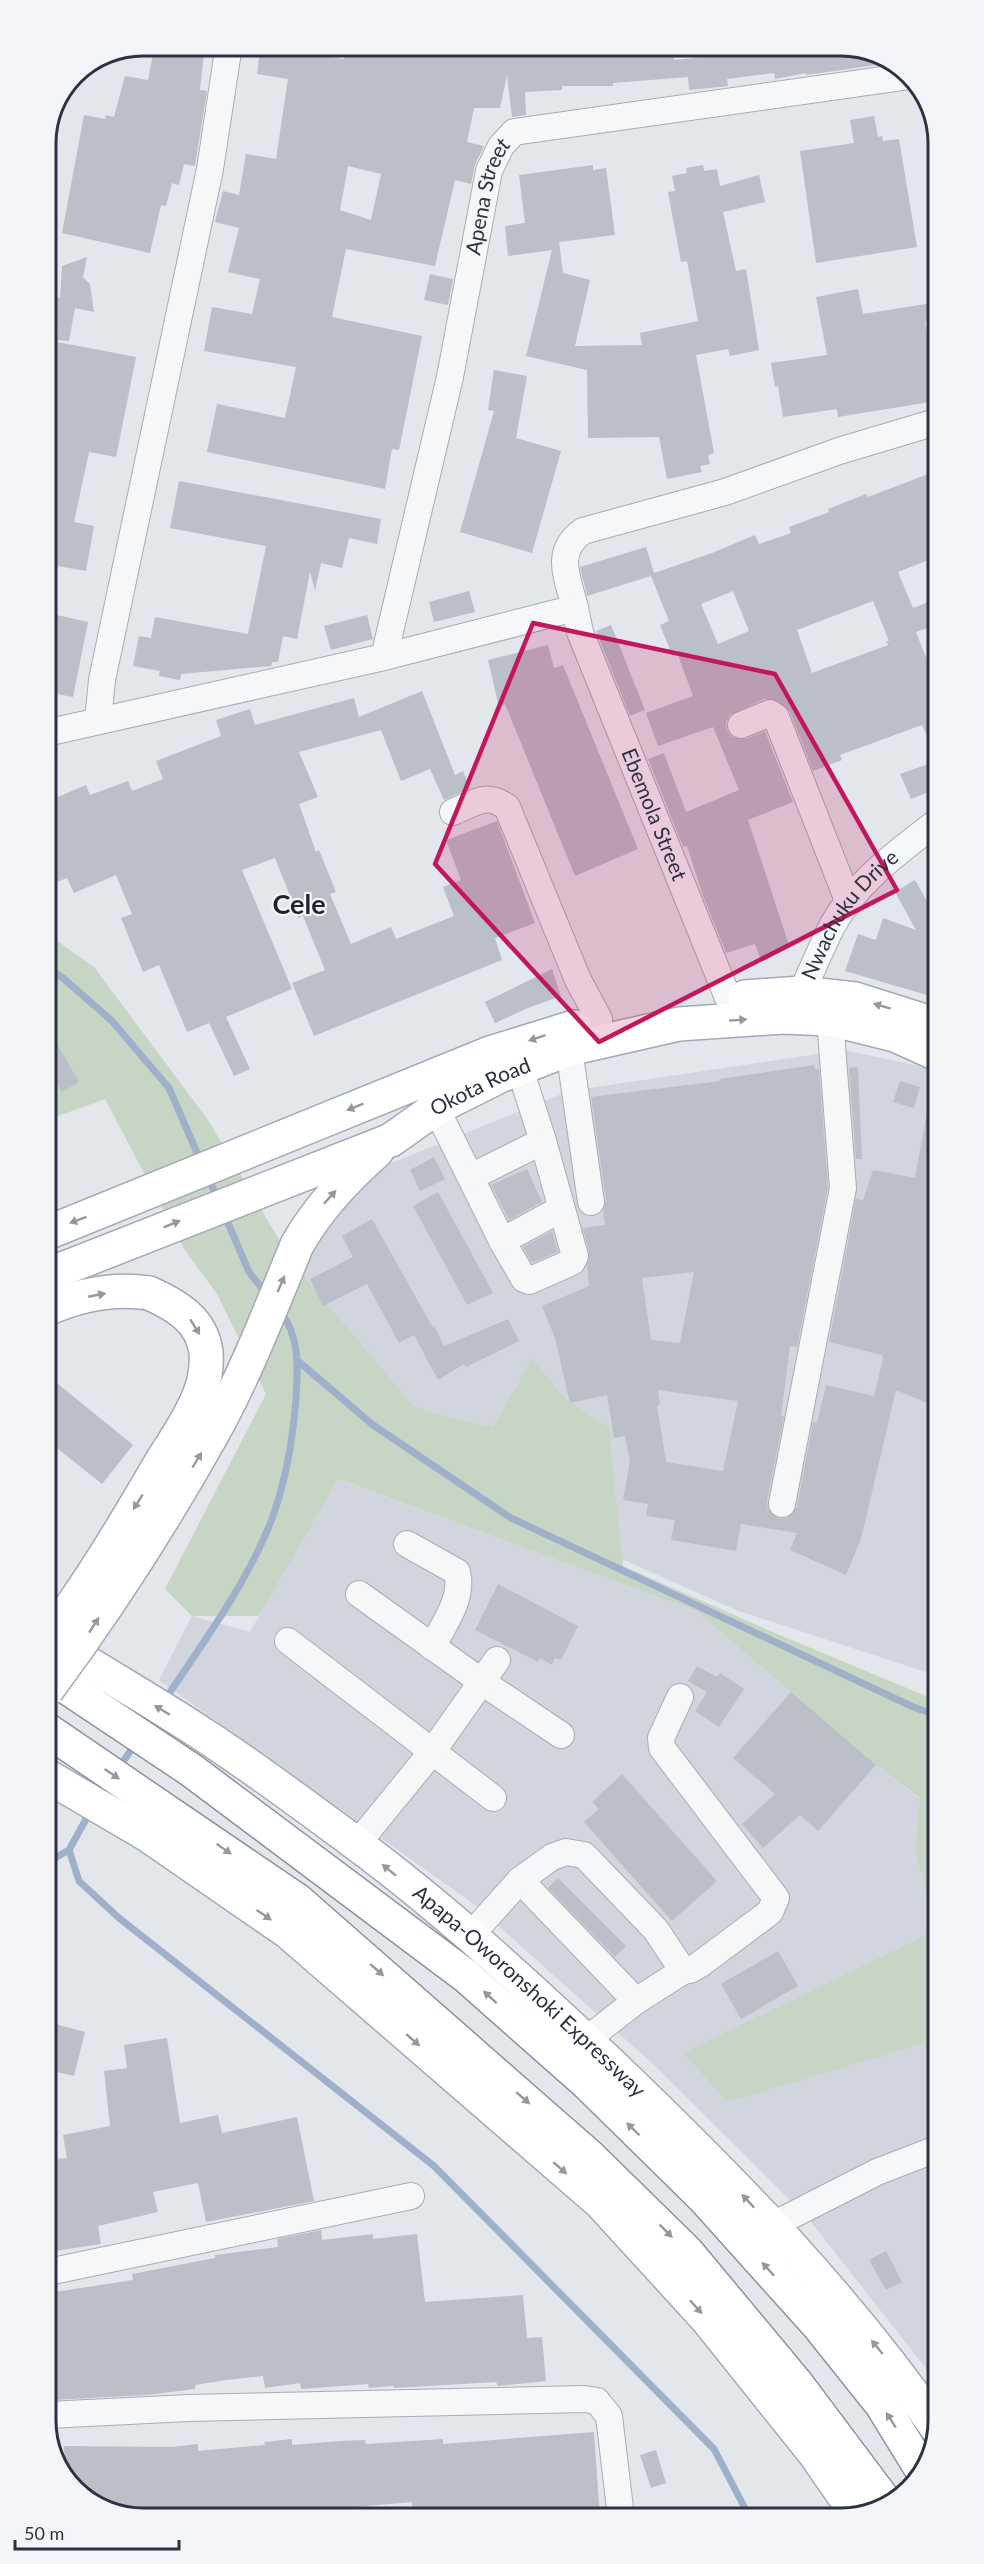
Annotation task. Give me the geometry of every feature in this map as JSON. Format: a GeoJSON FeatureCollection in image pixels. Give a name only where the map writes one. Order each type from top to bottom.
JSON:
{"type":"FeatureCollection","features":[{"type":"Feature","properties":{"kind":"main road","name":"Okota Road"},"geometry":{"type":"LineString","coordinates":[[56,1271],[273,1184],[390,1140],[504,1066],[599,1019],[667,1006],[728,998],[801,993],[855,999],[928,1022]]}},
{"type":"Feature","properties":{"kind":"main road","name":"Okota Road"},"geometry":{"type":"LineString","coordinates":[[56,1229],[261,1145],[504,1066],[679,1024],[784,1017],[830,1019],[895,1035],[928,1050]]}},
{"type":"Feature","properties":{"kind":"main road"},"geometry":{"type":"LineString","coordinates":[[56,1678],[86,1638],[214,1431],[297,1245],[310,1222],[356,1170],[390,1140]]}},
{"type":"Feature","properties":{"kind":"main road"},"geometry":{"type":"LineString","coordinates":[[56,1305],[126,1290],[149,1293],[182,1309],[194,1322],[206,1351],[206,1365],[200,1393],[144,1493],[92,1575],[56,1626]]}},
{"type":"Feature","properties":{"kind":"main road","name":"Apapa-Oworonshoki Expressway"},"geometry":{"type":"LineString","coordinates":[[56,1648],[95,1687],[191,1770],[466,1976],[587,2083],[704,2198],[819,2326],[882,2405],[917,2463]]}},
{"type":"Feature","properties":{"kind":"main road","name":"Apapa-Oworonshoki Expressway"},"geometry":{"type":"LineString","coordinates":[[56,1676],[95,1687],[212,1740],[357,1844],[470,1936],[562,2016],[701,2150],[840,2300],[903,2379],[928,2415]]}},
{"type":"Feature","properties":{"kind":"main road"},"geometry":{"type":"LineString","coordinates":[[56,1736],[298,1901],[590,2157],[687,2252],[796,2383],[882,2498]]}},
{"type":"Feature","properties":{"kind":"main road"},"geometry":{"type":"LineString","coordinates":[[56,1781],[146,1834],[288,1932],[601,2203],[707,2319],[815,2454],[852,2508]]}},
{"type":"Feature","properties":{"kind":"street"},"geometry":{"type":"LineString","coordinates":[[98,721],[102,680],[210,169],[227,56]]}},
{"type":"Feature","properties":{"kind":"street","name":"Apena Street"},"geometry":{"type":"LineString","coordinates":[[384,657],[450,377],[489,171],[501,146],[514,132],[899,77]]}},
{"type":"Feature","properties":{"kind":"street","name":"Ebemola Street"},"geometry":{"type":"LineString","coordinates":[[728,998],[577,620],[564,562],[567,547],[583,531],[725,492],[839,451],[928,424]]}},
{"type":"Feature","properties":{"kind":"street"},"geometry":{"type":"LineString","coordinates":[[56,731],[384,657],[577,620]]}},
{"type":"Feature","properties":{"kind":"street"},"geometry":{"type":"LineString","coordinates":[[741,725],[770,713],[776,717],[849,903]]}},
{"type":"Feature","properties":{"kind":"street"},"geometry":{"type":"LineString","coordinates":[[453,812],[483,799],[495,799],[507,807],[578,980],[599,1019]]}},
{"type":"Feature","properties":{"kind":"street","name":"Nwachuku Drive"},"geometry":{"type":"LineString","coordinates":[[801,993],[833,925],[857,891],[894,855],[928,829]]}},
{"type":"Feature","properties":{"kind":"street"},"geometry":{"type":"LineString","coordinates":[[782,1504],[839,1220],[843,1188],[830,1019]]}},
{"type":"Feature","properties":{"kind":"street"},"geometry":{"type":"LineString","coordinates":[[569,1049],[591,1202]]}},
{"type":"Feature","properties":{"kind":"street"},"geometry":{"type":"LineString","coordinates":[[436,1108],[502,1241],[524,1279],[529,1281],[572,1262],[575,1256],[543,1141],[504,1066]]}},
{"type":"Feature","properties":{"kind":"street"},"geometry":{"type":"LineString","coordinates":[[471,1177],[543,1141]]}},
{"type":"Feature","properties":{"kind":"street"},"geometry":{"type":"LineString","coordinates":[[502,1241],[561,1209]]}},
{"type":"Feature","properties":{"kind":"street"},"geometry":{"type":"LineString","coordinates":[[407,1544],[458,1572],[460,1585],[457,1598],[432,1647]]}},
{"type":"Feature","properties":{"kind":"street"},"geometry":{"type":"LineString","coordinates":[[359,1594],[561,1735]]}},
{"type":"Feature","properties":{"kind":"street"},"geometry":{"type":"LineString","coordinates":[[288,1641],[493,1798]]}},
{"type":"Feature","properties":{"kind":"street"},"geometry":{"type":"LineString","coordinates":[[357,1844],[432,1752],[498,1660]]}},
{"type":"Feature","properties":{"kind":"street"},"geometry":{"type":"LineString","coordinates":[[586,2040],[636,2001],[682,1971],[699,1965],[770,1912],[777,1898],[662,1748],[661,1738],[680,1697]]}},
{"type":"Feature","properties":{"kind":"street"},"geometry":{"type":"LineString","coordinates":[[470,1936],[520,1880],[552,1857],[566,1852],[584,1855],[657,1930],[682,1971]]}},
{"type":"Feature","properties":{"kind":"street"},"geometry":{"type":"LineString","coordinates":[[520,1880],[636,2001]]}},
{"type":"Feature","properties":{"kind":"street"},"geometry":{"type":"LineString","coordinates":[[771,2226],[877,2172],[928,2152]]}},
{"type":"Feature","properties":{"kind":"street"},"geometry":{"type":"LineString","coordinates":[[56,2270],[411,2196]]}},
{"type":"Feature","properties":{"kind":"street"},"geometry":{"type":"LineString","coordinates":[[56,2415],[188,2408],[585,2399],[597,2401],[609,2416],[620,2508]]}},
{"type":"Feature","properties":{"kind":"highlighted area"},"geometry":{"type":"Polygon","coordinates":[[[533,623],[775,674],[897,890],[599,1042],[435,864],[533,623]]]}},
{"type":"Feature","properties":{"kind":"shaded area"},"geometry":{"type":"Polygon","coordinates":[[[844,1050],[928,1068],[928,1673],[736,1610],[622,1559],[609,1427],[565,1398],[532,1360],[493,1427],[448,1417],[414,1406],[293,1263],[377,1169],[569,1091],[844,1050]]]}},
{"type":"Feature","properties":{"kind":"shaded area"},"geometry":{"type":"Polygon","coordinates":[[[337,1479],[696,1611],[876,1765],[920,1799],[915,1852],[928,1901],[928,1935],[685,2053],[727,2101],[928,2042],[928,2371],[807,2217],[653,2064],[475,1905],[159,1680],[192,1616],[250,1632],[337,1479]]]}},
{"type":"Feature","properties":{"kind":"green space"},"geometry":{"type":"Polygon","coordinates":[[[56,940],[94,967],[208,1120],[293,1263],[414,1406],[448,1417],[493,1427],[532,1359],[565,1398],[609,1427],[623,1566],[928,1697],[928,1900],[915,1852],[920,1798],[876,1765],[696,1611],[338,1479],[259,1616],[192,1616],[165,1589],[266,1394],[217,1294],[184,1249],[105,1099],[56,1117],[56,940]]]}},
{"type":"Feature","properties":{"kind":"green space"},"geometry":{"type":"Polygon","coordinates":[[[928,1934],[928,2042],[727,2102],[684,2053],[928,1934]]]}},
{"type":"Feature","properties":{"kind":"building"},"geometry":{"type":"Polygon","coordinates":[[[153,56],[204,56],[200,90],[207,91],[195,166],[184,164],[179,185],[172,183],[166,206],[161,205],[150,253],[62,233],[84,115],[105,119],[106,115],[114,117],[125,76],[148,80],[153,56]]]}},
{"type":"Feature","properties":{"kind":"building"},"geometry":{"type":"Polygon","coordinates":[[[259,56],[319,56],[344,59],[344,56],[674,56],[674,60],[713,56],[847,56],[864,58],[880,64],[775,79],[774,73],[727,79],[728,86],[689,90],[688,77],[613,83],[613,86],[562,86],[562,90],[525,92],[526,115],[512,117],[507,75],[500,108],[474,108],[467,142],[484,146],[475,165],[471,184],[455,180],[435,266],[346,249],[332,317],[422,336],[399,450],[392,449],[385,489],[207,452],[217,404],[285,418],[296,367],[204,351],[212,307],[252,314],[260,279],[228,272],[239,228],[215,222],[223,191],[239,195],[246,154],[276,159],[288,79],[257,74],[259,56]],[[348,166],[340,210],[371,220],[381,174],[348,166]]]}},
{"type":"Feature","properties":{"kind":"building"},"geometry":{"type":"Polygon","coordinates":[[[874,116],[878,137],[882,136],[883,141],[899,139],[917,247],[816,263],[800,151],[854,143],[850,120],[874,116]]]}},
{"type":"Feature","properties":{"kind":"building"},"geometry":{"type":"Polygon","coordinates":[[[593,165],[593,170],[606,168],[615,235],[559,242],[563,273],[590,280],[575,346],[642,345],[640,333],[698,321],[687,261],[681,262],[668,192],[675,191],[672,176],[687,173],[686,168],[703,165],[704,171],[717,169],[720,186],[759,175],[765,202],[723,212],[736,271],[746,269],[759,350],[730,356],[728,349],[696,355],[714,453],[708,455],[710,464],[700,466],[702,472],[667,479],[659,437],[588,438],[587,370],[526,356],[552,250],[508,256],[505,226],[525,223],[519,175],[593,165]]]}},
{"type":"Feature","properties":{"kind":"building"},"geometry":{"type":"Polygon","coordinates":[[[87,257],[83,277],[90,284],[94,312],[75,308],[69,341],[57,340],[56,297],[60,298],[62,266],[87,257]]]}},
{"type":"Feature","properties":{"kind":"building"},"geometry":{"type":"Polygon","coordinates":[[[430,274],[453,279],[448,305],[424,300],[430,274]]]}},
{"type":"Feature","properties":{"kind":"building"},"geometry":{"type":"Polygon","coordinates":[[[858,289],[863,314],[928,304],[928,321],[925,321],[928,343],[928,402],[838,417],[837,409],[783,417],[778,386],[775,387],[771,363],[827,355],[816,297],[858,289]]]}},
{"type":"Feature","properties":{"kind":"building"},"geometry":{"type":"Polygon","coordinates":[[[57,342],[136,357],[116,457],[89,452],[74,522],[94,526],[86,571],[56,566],[57,342]]]}},
{"type":"Feature","properties":{"kind":"building"},"geometry":{"type":"Polygon","coordinates":[[[494,370],[527,376],[516,438],[561,451],[532,553],[460,532],[494,411],[488,410],[494,370]]]}},
{"type":"Feature","properties":{"kind":"building"},"geometry":{"type":"Polygon","coordinates":[[[928,474],[928,560],[898,572],[913,608],[928,602],[928,628],[916,632],[928,662],[928,738],[922,725],[840,755],[842,760],[813,771],[790,712],[778,701],[764,699],[730,715],[726,722],[727,730],[732,737],[746,739],[765,731],[793,802],[748,820],[790,948],[760,958],[755,944],[726,953],[703,896],[687,846],[683,847],[648,759],[664,753],[686,812],[739,790],[713,727],[658,746],[646,713],[693,696],[676,650],[671,652],[660,625],[669,621],[651,576],[587,596],[580,567],[646,547],[654,573],[755,535],[759,544],[791,533],[789,527],[829,512],[828,509],[866,494],[868,497],[928,474]],[[733,591],[701,604],[718,644],[749,631],[733,591]],[[873,601],[797,630],[812,673],[888,645],[886,641],[889,641],[873,601]]]}},
{"type":"Feature","properties":{"kind":"building"},"geometry":{"type":"Polygon","coordinates":[[[179,481],[381,519],[377,544],[349,538],[342,568],[321,563],[315,591],[310,572],[297,639],[283,636],[278,662],[272,662],[271,666],[181,674],[180,680],[159,676],[160,671],[133,666],[139,636],[151,638],[155,617],[248,634],[266,546],[170,528],[179,481]]]}},
{"type":"Feature","properties":{"kind":"building"},"geometry":{"type":"Polygon","coordinates":[[[469,591],[475,612],[434,622],[429,602],[469,591]]]}},
{"type":"Feature","properties":{"kind":"building"},"geometry":{"type":"Polygon","coordinates":[[[57,615],[88,622],[73,697],[56,694],[57,615]]]}},
{"type":"Feature","properties":{"kind":"building"},"geometry":{"type":"Polygon","coordinates":[[[367,615],[373,639],[331,650],[324,626],[367,615]]]}},
{"type":"Feature","properties":{"kind":"building"},"geometry":{"type":"Polygon","coordinates":[[[611,625],[645,710],[630,716],[596,631],[611,625]]]}},
{"type":"Feature","properties":{"kind":"building"},"geometry":{"type":"Polygon","coordinates":[[[548,645],[554,668],[563,665],[638,849],[575,876],[505,704],[499,707],[488,660],[548,645]]]}},
{"type":"Feature","properties":{"kind":"building"},"geometry":{"type":"Polygon","coordinates":[[[422,691],[455,775],[463,771],[470,788],[444,800],[430,769],[401,781],[381,730],[299,752],[318,797],[299,804],[316,852],[319,850],[336,892],[330,894],[351,944],[391,927],[396,939],[454,916],[443,887],[461,880],[446,840],[497,821],[535,923],[495,938],[502,960],[314,1036],[292,983],[325,970],[303,916],[299,918],[275,858],[242,870],[292,989],[226,1017],[250,1069],[234,1076],[209,1023],[187,1032],[159,965],[143,972],[121,918],[132,914],[116,875],[74,893],[67,878],[56,882],[56,798],[86,785],[90,795],[128,781],[132,791],[163,779],[156,761],[221,736],[216,720],[250,709],[255,725],[354,698],[359,717],[422,691]]]}},
{"type":"Feature","properties":{"kind":"building"},"geometry":{"type":"Polygon","coordinates":[[[928,764],[928,792],[911,799],[900,774],[928,764]]]}},
{"type":"Feature","properties":{"kind":"building"},"geometry":{"type":"Polygon","coordinates":[[[915,880],[928,903],[928,995],[845,971],[858,934],[876,940],[883,918],[916,930],[895,892],[915,880]]]}},
{"type":"Feature","properties":{"kind":"building"},"geometry":{"type":"Polygon","coordinates":[[[552,969],[561,996],[495,1023],[485,1002],[552,969]]]}},
{"type":"Feature","properties":{"kind":"building"},"geometry":{"type":"Polygon","coordinates":[[[56,1042],[79,1082],[62,1092],[56,1081],[56,1042]]]}},
{"type":"Feature","properties":{"kind":"building"},"geometry":{"type":"Polygon","coordinates":[[[814,1065],[815,1069],[819,1069],[828,1187],[797,1347],[790,1346],[781,1416],[784,1416],[767,1501],[768,1509],[779,1519],[787,1518],[797,1507],[813,1422],[817,1423],[826,1385],[874,1396],[882,1355],[829,1342],[856,1199],[863,1200],[873,1170],[915,1178],[928,1107],[928,1403],[896,1390],[861,1539],[846,1575],[790,1550],[797,1533],[741,1524],[736,1551],[671,1540],[675,1520],[646,1516],[648,1504],[623,1500],[630,1461],[625,1436],[614,1438],[607,1395],[570,1403],[555,1338],[542,1306],[589,1286],[587,1266],[589,1252],[583,1228],[605,1225],[603,1211],[606,1200],[591,1097],[720,1081],[720,1079],[814,1065]],[[694,1272],[642,1278],[651,1340],[680,1343],[694,1272]],[[658,1390],[660,1405],[657,1405],[666,1462],[723,1471],[738,1401],[658,1390]]]}},
{"type":"Feature","properties":{"kind":"building"},"geometry":{"type":"Polygon","coordinates":[[[858,1067],[862,1159],[856,1159],[849,1068],[858,1067]]]}},
{"type":"Feature","properties":{"kind":"building"},"geometry":{"type":"Polygon","coordinates":[[[900,1081],[920,1087],[914,1108],[893,1102],[900,1081]]]}},
{"type":"Feature","properties":{"kind":"building"},"geometry":{"type":"Polygon","coordinates":[[[434,1157],[445,1179],[420,1191],[410,1170],[434,1157]]]}},
{"type":"Feature","properties":{"kind":"building"},"geometry":{"type":"Polygon","coordinates":[[[527,1169],[542,1202],[509,1220],[491,1185],[527,1169]]]}},
{"type":"Feature","properties":{"kind":"building"},"geometry":{"type":"Polygon","coordinates":[[[438,1192],[493,1293],[467,1305],[413,1206],[438,1192]]]}},
{"type":"Feature","properties":{"kind":"building"},"geometry":{"type":"Polygon","coordinates":[[[372,1219],[444,1346],[508,1319],[519,1341],[466,1367],[464,1364],[438,1380],[414,1335],[399,1343],[367,1284],[323,1306],[310,1279],[353,1257],[342,1236],[372,1219]]]}},
{"type":"Feature","properties":{"kind":"building"},"geometry":{"type":"Polygon","coordinates":[[[552,1231],[558,1252],[532,1263],[523,1247],[552,1231]]]}},
{"type":"Feature","properties":{"kind":"building"},"geometry":{"type":"Polygon","coordinates":[[[56,1382],[133,1445],[102,1484],[56,1447],[56,1382]]]}},
{"type":"Feature","properties":{"kind":"building"},"geometry":{"type":"Polygon","coordinates":[[[498,1584],[578,1626],[561,1660],[555,1658],[552,1665],[540,1658],[538,1662],[475,1630],[498,1584]]]}},
{"type":"Feature","properties":{"kind":"building"},"geometry":{"type":"Polygon","coordinates":[[[697,1666],[717,1677],[720,1673],[744,1689],[719,1727],[695,1711],[707,1692],[688,1681],[697,1666]]]}},
{"type":"Feature","properties":{"kind":"building"},"geometry":{"type":"Polygon","coordinates":[[[791,1692],[876,1765],[818,1831],[800,1815],[763,1848],[742,1824],[775,1794],[733,1758],[791,1692]]]}},
{"type":"Feature","properties":{"kind":"building"},"geometry":{"type":"Polygon","coordinates":[[[622,1774],[717,1881],[672,1921],[584,1822],[599,1809],[592,1802],[622,1774]]]}},
{"type":"Feature","properties":{"kind":"building"},"geometry":{"type":"Polygon","coordinates":[[[558,1878],[626,1946],[615,1957],[548,1888],[558,1878]]]}},
{"type":"Feature","properties":{"kind":"building"},"geometry":{"type":"Polygon","coordinates":[[[778,1951],[798,1986],[741,2019],[721,1984],[778,1951]]]}},
{"type":"Feature","properties":{"kind":"building"},"geometry":{"type":"Polygon","coordinates":[[[56,2024],[85,2032],[74,2076],[56,2072],[56,2024]]]}},
{"type":"Feature","properties":{"kind":"building"},"geometry":{"type":"Polygon","coordinates":[[[167,2038],[180,2123],[218,2115],[222,2133],[297,2117],[314,2201],[206,2222],[198,2183],[153,2192],[158,2212],[98,2226],[101,2244],[56,2251],[56,2159],[67,2158],[63,2135],[110,2126],[104,2071],[127,2068],[124,2045],[167,2038]]]}},
{"type":"Feature","properties":{"kind":"building"},"geometry":{"type":"Polygon","coordinates":[[[321,2230],[322,2240],[373,2234],[373,2239],[417,2234],[425,2302],[523,2295],[527,2338],[542,2337],[546,2381],[498,2386],[496,2382],[394,2388],[393,2386],[369,2388],[368,2384],[301,2389],[300,2383],[265,2388],[263,2376],[195,2385],[195,2389],[147,2395],[56,2400],[56,2292],[133,2280],[132,2274],[215,2258],[215,2255],[278,2247],[277,2239],[321,2230]]]}},
{"type":"Feature","properties":{"kind":"building"},"geometry":{"type":"Polygon","coordinates":[[[886,2251],[902,2282],[886,2290],[869,2260],[886,2251]]]}},
{"type":"Feature","properties":{"kind":"building"},"geometry":{"type":"Polygon","coordinates":[[[594,2432],[599,2508],[412,2508],[412,2502],[344,2508],[137,2508],[109,2502],[85,2487],[70,2470],[64,2459],[64,2446],[173,2447],[198,2444],[198,2451],[265,2445],[264,2442],[292,2439],[292,2445],[365,2440],[366,2444],[443,2439],[443,2444],[594,2432]]]}},
{"type":"Feature","properties":{"kind":"building"},"geometry":{"type":"Polygon","coordinates":[[[656,2450],[666,2483],[651,2488],[640,2455],[656,2450]]]}},
{"type":"Feature","properties":{"kind":"waterway"},"geometry":{"type":"LineString","coordinates":[[56,973],[112,1021],[169,1088],[201,1162]]}},
{"type":"Feature","properties":{"kind":"waterway"},"geometry":{"type":"LineString","coordinates":[[208,1177],[218,1200]]}},
{"type":"Feature","properties":{"kind":"waterway"},"geometry":{"type":"LineString","coordinates":[[225,1216],[249,1272],[267,1295]]}},
{"type":"Feature","properties":{"kind":"waterway"},"geometry":{"type":"LineString","coordinates":[[164,1701],[222,1615],[248,1571],[270,1524],[280,1494],[293,1430],[297,1375],[294,1342],[287,1321],[280,1311]]}},
{"type":"Feature","properties":{"kind":"waterway"},"geometry":{"type":"LineString","coordinates":[[298,1361],[373,1425],[511,1518],[928,1712]]}},
{"type":"Feature","properties":{"kind":"waterway"},"geometry":{"type":"LineString","coordinates":[[119,1768],[136,1742]]}},
{"type":"Feature","properties":{"kind":"waterway"},"geometry":{"type":"LineString","coordinates":[[90,1812],[69,1850],[79,1881],[119,1918],[434,2166],[714,2449],[745,2508]]}},
{"type":"Feature","properties":{"kind":"waterway"},"geometry":{"type":"LineString","coordinates":[[56,1857],[69,1850]]}},
{"type":"Feature","properties":{"kind":"district","name":"Cele"},"geometry":{"type":"Point","coordinates":[299,905]}}]}
